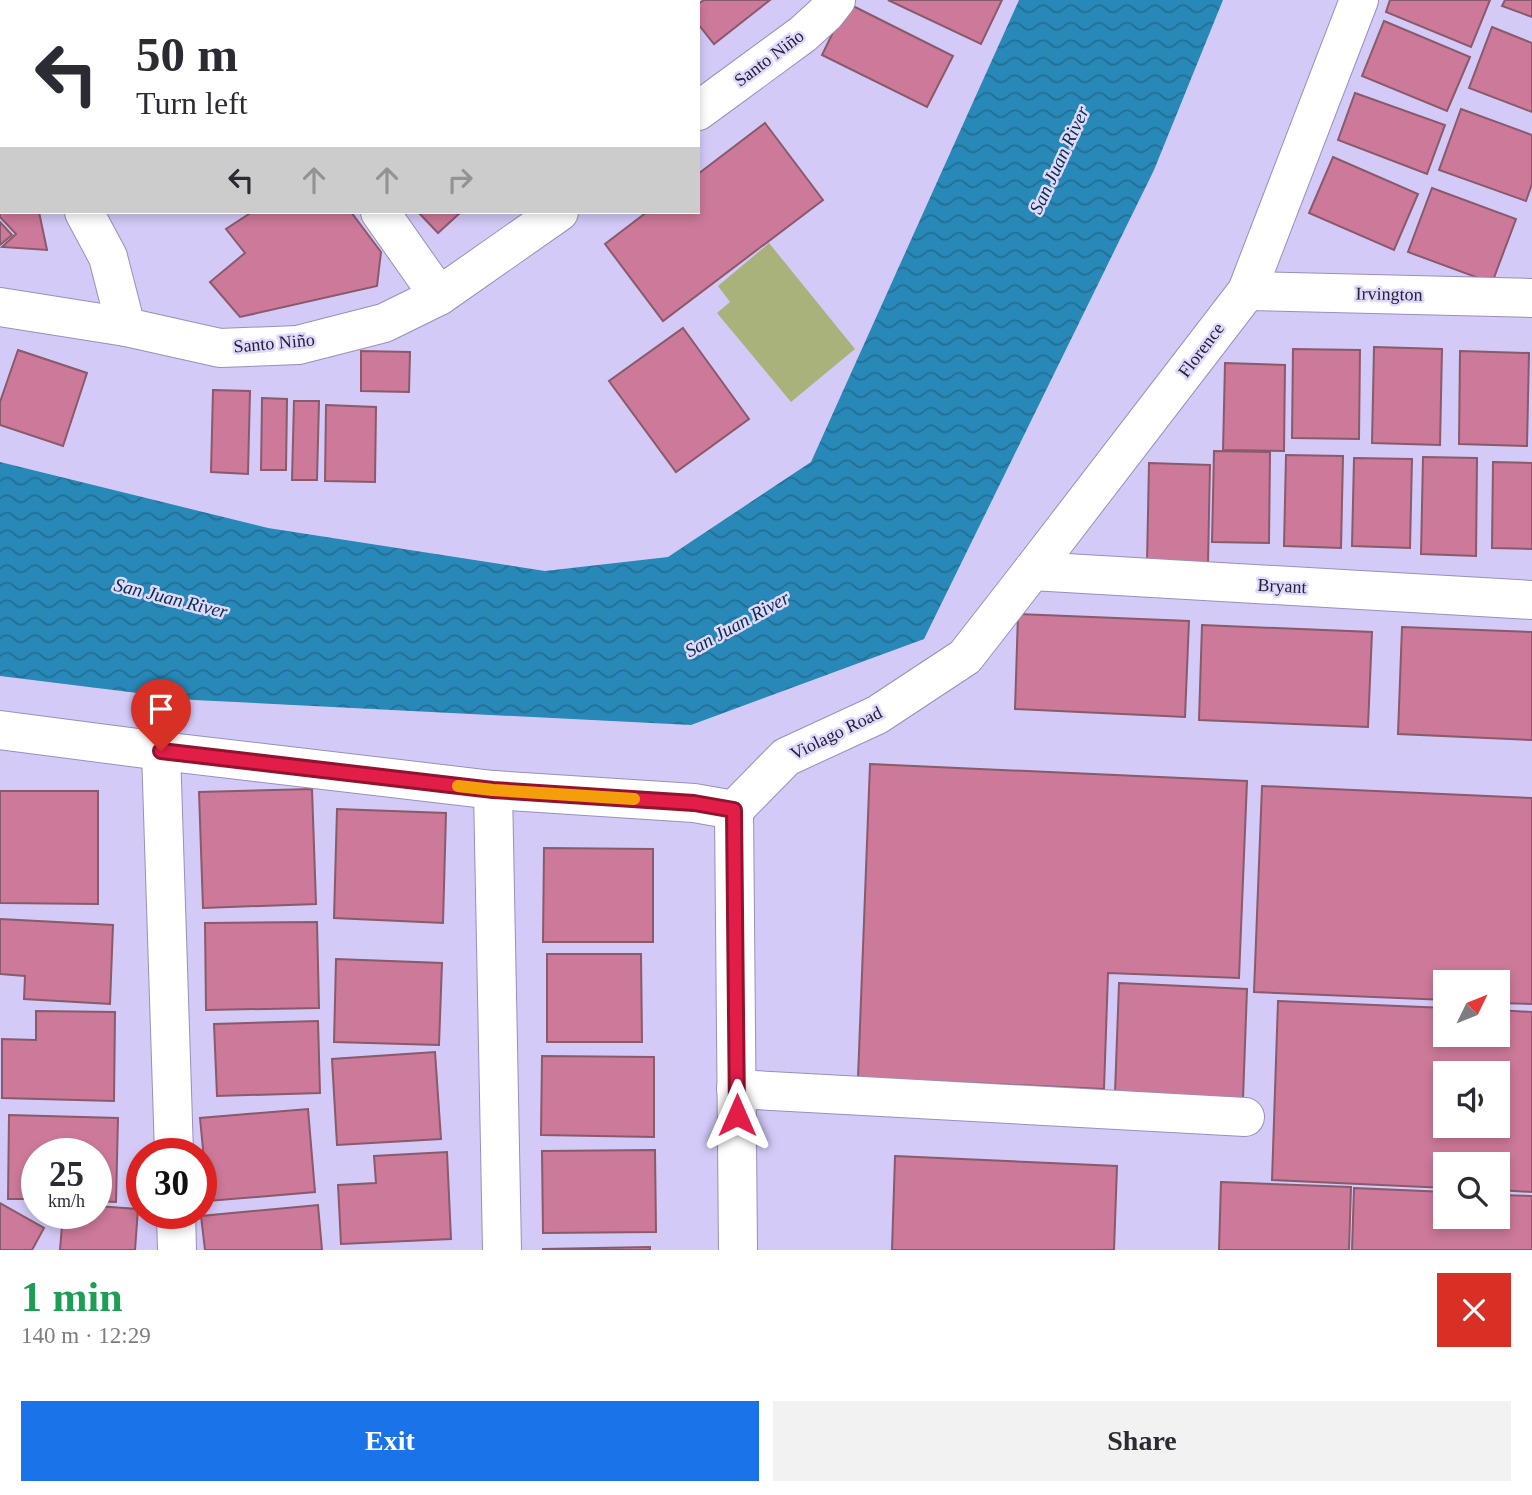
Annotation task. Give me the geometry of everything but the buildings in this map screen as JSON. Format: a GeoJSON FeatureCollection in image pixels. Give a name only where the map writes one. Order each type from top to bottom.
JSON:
{"type":"FeatureCollection","features":[{"type":"Feature","properties":{"kind":"street","name":"Florence"},"geometry":{"type":"LineString","coordinates":[[965,657],[1247,291],[1359,0]]}},
{"type":"Feature","properties":{"kind":"street","name":"Santo Niño"},"geometry":{"type":"LineString","coordinates":[[700,110],[803,34],[825,5]]}},
{"type":"Feature","properties":{"kind":"street"},"geometry":{"type":"LineString","coordinates":[[84,214],[108,257],[126,327]]}},
{"type":"Feature","properties":{"kind":"street"},"geometry":{"type":"LineString","coordinates":[[381,214],[439,296]]}},
{"type":"Feature","properties":{"kind":"street","name":"Santo Niño"},"geometry":{"type":"LineString","coordinates":[[0,307],[126,327],[220,348],[298,345],[384,323],[439,296],[556,214]]}},
{"type":"Feature","properties":{"kind":"street","name":"Irvington"},"geometry":{"type":"LineString","coordinates":[[1247,291],[1532,298]]}},
{"type":"Feature","properties":{"kind":"street","name":"Bryant"},"geometry":{"type":"LineString","coordinates":[[1032,571],[1532,600]]}},
{"type":"Feature","properties":{"kind":"street","name":"Violago Road"},"geometry":{"type":"LineString","coordinates":[[734,810],[786,757],[877,715],[965,657]]}},
{"type":"Feature","properties":{"kind":"street"},"geometry":{"type":"LineString","coordinates":[[0,730],[493,790],[694,803],[734,810],[738,1250]]}},
{"type":"Feature","properties":{"kind":"street"},"geometry":{"type":"LineString","coordinates":[[161,751],[174,1138]]}},
{"type":"Feature","properties":{"kind":"street"},"geometry":{"type":"LineString","coordinates":[[493,790],[502,1250]]}},
{"type":"Feature","properties":{"kind":"street"},"geometry":{"type":"LineString","coordinates":[[736,1089],[1245,1117]]}},
{"type":"Feature","properties":{"kind":"street"},"geometry":{"type":"LineString","coordinates":[[176,1229],[177,1250]]}},
{"type":"Feature","properties":{"kind":"green space"},"geometry":{"type":"Polygon","coordinates":[[[769,243],[855,349],[791,402],[717,313],[730,302],[718,286],[769,243]]]}},
{"type":"Feature","properties":{"kind":"water","name":"San Juan River"},"geometry":{"type":"Polygon","coordinates":[[[1019,0],[1223,0],[1154,170],[924,639],[691,725],[194,700],[0,676],[0,462],[268,528],[545,571],[668,557],[811,462],[1019,0]]]}},
{"type":"Feature","properties":{"kind":"slow traffic"},"geometry":{"type":"LineString","coordinates":[[458,786],[634,799]]}},
{"type":"Feature","properties":{"kind":"route"},"geometry":{"type":"LineString","coordinates":[[161,751],[493,790],[694,803],[734,810],[737,1115]]}}]}
